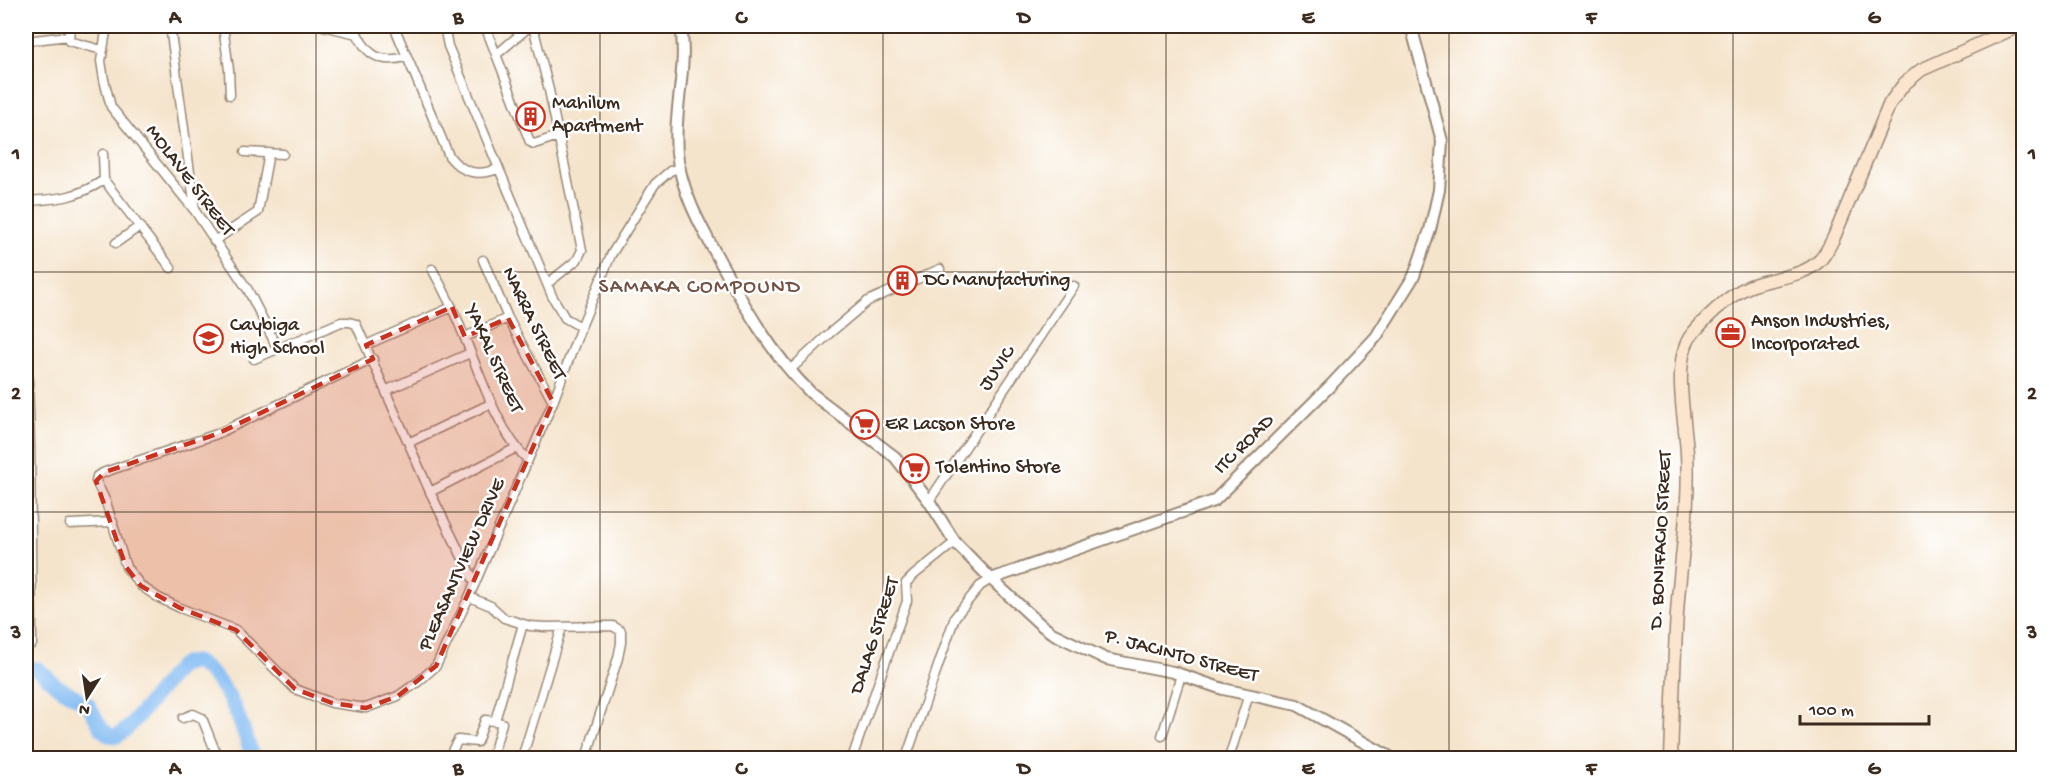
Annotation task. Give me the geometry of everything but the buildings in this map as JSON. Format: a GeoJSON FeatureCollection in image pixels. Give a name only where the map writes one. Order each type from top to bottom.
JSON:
{"type":"FeatureCollection","features":[{"type":"Feature","properties":{"kind":"main road","name":"D. BONIFACIO STREET"},"geometry":{"type":"LineString","coordinates":[[1671,759],[1677,608],[1688,493],[1682,376],[1686,345],[1693,334],[1735,294],[1758,283],[1808,269],[1819,261],[1834,237],[1890,103],[1904,84],[1921,70],[2019,26]]}},
{"type":"Feature","properties":{"kind":"street"},"geometry":{"type":"LineString","coordinates":[[70,26],[69,41],[102,50]]}},
{"type":"Feature","properties":{"kind":"street","name":"MOLAVE STREET"},"geometry":{"type":"LineString","coordinates":[[107,26],[102,50],[104,80],[111,107],[195,211],[248,290],[278,349]]}},
{"type":"Feature","properties":{"kind":"street"},"geometry":{"type":"LineString","coordinates":[[170,26],[195,211]]}},
{"type":"Feature","properties":{"kind":"street"},"geometry":{"type":"LineString","coordinates":[[223,26],[230,95]]}},
{"type":"Feature","properties":{"kind":"street"},"geometry":{"type":"LineString","coordinates":[[324,26],[356,30],[367,51],[373,54],[390,59],[406,57]]}},
{"type":"Feature","properties":{"kind":"street"},"geometry":{"type":"LineString","coordinates":[[394,26],[446,150],[454,163],[470,173],[479,174],[498,169]]}},
{"type":"Feature","properties":{"kind":"street"},"geometry":{"type":"LineString","coordinates":[[398,35],[400,26]]}},
{"type":"Feature","properties":{"kind":"street"},"geometry":{"type":"LineString","coordinates":[[444,26],[448,46],[547,284],[561,313],[570,322],[581,327]]}},
{"type":"Feature","properties":{"kind":"street"},"geometry":{"type":"LineString","coordinates":[[485,26],[530,142],[534,144],[558,136]]}},
{"type":"Feature","properties":{"kind":"street"},"geometry":{"type":"LineString","coordinates":[[496,55],[532,26],[582,250],[577,260],[547,284]]}},
{"type":"Feature","properties":{"kind":"street","name":"P. JACINTO STREET"},"geometry":{"type":"LineString","coordinates":[[681,26],[683,53],[676,135],[679,168],[694,211],[728,276],[769,344],[790,370],[811,393],[895,457],[929,501],[955,542],[991,579],[1052,633],[1106,659],[1181,675],[1223,689],[1297,705],[1392,759]]}},
{"type":"Feature","properties":{"kind":"street","name":"ITC ROAD"},"geometry":{"type":"LineString","coordinates":[[906,759],[955,618],[980,586],[991,579],[1214,501],[1376,337],[1414,276],[1430,230],[1439,190],[1442,141],[1411,26]]}},
{"type":"Feature","properties":{"kind":"street"},"geometry":{"type":"LineString","coordinates":[[1986,26],[1999,35]]}},
{"type":"Feature","properties":{"kind":"street"},"geometry":{"type":"LineString","coordinates":[[26,41],[69,36]]}},
{"type":"Feature","properties":{"kind":"street"},"geometry":{"type":"LineString","coordinates":[[245,152],[283,154]]}},
{"type":"Feature","properties":{"kind":"street"},"geometry":{"type":"LineString","coordinates":[[214,241],[258,212],[269,153]]}},
{"type":"Feature","properties":{"kind":"street"},"geometry":{"type":"LineString","coordinates":[[103,154],[105,180],[171,268]]}},
{"type":"Feature","properties":{"kind":"street","name":"PLEASANTVIEW DRIVE"},"geometry":{"type":"LineString","coordinates":[[373,359],[217,434],[105,472],[97,476],[96,481],[113,522],[126,567],[141,586],[180,608],[236,630],[295,689],[332,703],[366,708],[398,696],[436,666],[475,584],[553,402],[611,255],[649,192],[663,176],[679,168]]}},
{"type":"Feature","properties":{"kind":"street"},"geometry":{"type":"LineString","coordinates":[[26,201],[73,196],[88,191],[105,180]]}},
{"type":"Feature","properties":{"kind":"street"},"geometry":{"type":"LineString","coordinates":[[116,243],[140,226]]}},
{"type":"Feature","properties":{"kind":"street","name":"NARRA STREET"},"geometry":{"type":"LineString","coordinates":[[483,261],[508,318],[553,402]]}},
{"type":"Feature","properties":{"kind":"street","name":"YAKAL STREET"},"geometry":{"type":"LineString","coordinates":[[432,269],[465,337],[492,403],[516,448],[527,459]]}},
{"type":"Feature","properties":{"kind":"street"},"geometry":{"type":"LineString","coordinates":[[790,370],[868,301],[940,269]]}},
{"type":"Feature","properties":{"kind":"street","name":"JUVIC"},"geometry":{"type":"LineString","coordinates":[[929,501],[1074,286]]}},
{"type":"Feature","properties":{"kind":"street"},"geometry":{"type":"LineString","coordinates":[[366,345],[452,308]]}},
{"type":"Feature","properties":{"kind":"street"},"geometry":{"type":"LineString","coordinates":[[26,314],[29,628],[32,644]]}},
{"type":"Feature","properties":{"kind":"street"},"geometry":{"type":"LineString","coordinates":[[465,337],[508,318]]}},
{"type":"Feature","properties":{"kind":"street"},"geometry":{"type":"LineString","coordinates":[[254,359],[345,322],[356,324],[410,442],[430,492],[475,584]]}},
{"type":"Feature","properties":{"kind":"street"},"geometry":{"type":"LineString","coordinates":[[387,390],[470,353]]}},
{"type":"Feature","properties":{"kind":"street"},"geometry":{"type":"LineString","coordinates":[[410,442],[492,403]]}},
{"type":"Feature","properties":{"kind":"street"},"geometry":{"type":"LineString","coordinates":[[430,492],[516,448]]}},
{"type":"Feature","properties":{"kind":"street"},"geometry":{"type":"LineString","coordinates":[[70,524],[113,522]]}},
{"type":"Feature","properties":{"kind":"street","name":"DALAG STREET"},"geometry":{"type":"LineString","coordinates":[[852,759],[906,601],[906,583],[955,542]]}},
{"type":"Feature","properties":{"kind":"street"},"geometry":{"type":"LineString","coordinates":[[469,597],[491,606],[504,618],[523,624],[545,627],[606,625],[618,627],[621,631],[618,658],[586,759]]}},
{"type":"Feature","properties":{"kind":"street"},"geometry":{"type":"LineString","coordinates":[[495,721],[523,624]]}},
{"type":"Feature","properties":{"kind":"street"},"geometry":{"type":"LineString","coordinates":[[522,759],[562,627]]}},
{"type":"Feature","properties":{"kind":"street"},"geometry":{"type":"LineString","coordinates":[[1162,736],[1181,675]]}},
{"type":"Feature","properties":{"kind":"street"},"geometry":{"type":"LineString","coordinates":[[1228,759],[1249,694]]}},
{"type":"Feature","properties":{"kind":"street"},"geometry":{"type":"LineString","coordinates":[[183,718],[193,714],[202,718],[218,759]]}},
{"type":"Feature","properties":{"kind":"street"},"geometry":{"type":"LineString","coordinates":[[448,759],[458,740],[477,742],[485,720],[502,723],[492,759]]}},
{"type":"Feature","properties":{"kind":"street"},"geometry":{"type":"LineString","coordinates":[[26,757],[37,759]]}},
{"type":"Feature","properties":{"kind":"highlighted area"},"geometry":{"type":"Polygon","coordinates":[[[452,307],[465,337],[508,318],[553,402],[436,666],[398,696],[366,708],[332,703],[295,689],[236,630],[180,608],[141,586],[126,567],[96,481],[105,472],[217,434],[373,359],[366,345],[452,307]]]}},
{"type":"Feature","properties":{"kind":"waterway"},"geometry":{"type":"LineString","coordinates":[[26,668],[38,669],[57,686],[88,704],[101,728],[109,735],[117,736],[128,728],[179,667],[196,662],[208,671],[226,692],[239,718],[253,758]]}},
{"type":"Feature","properties":{"kind":"place","name":"Mahilum Apartment"},"geometry":{"type":"Point","coordinates":[531,116]}},
{"type":"Feature","properties":{"kind":"place","name":"DC Manufacturing"},"geometry":{"type":"Point","coordinates":[903,281]}},
{"type":"Feature","properties":{"kind":"place","name":"Anson Industries, Incorporated"},"geometry":{"type":"Point","coordinates":[1730,333]}},
{"type":"Feature","properties":{"kind":"place","name":"Caybiga High School"},"geometry":{"type":"Point","coordinates":[209,338]}},
{"type":"Feature","properties":{"kind":"place","name":"ER Lacson Store"},"geometry":{"type":"Point","coordinates":[864,425]}},
{"type":"Feature","properties":{"kind":"place","name":"Tolentino Store"},"geometry":{"type":"Point","coordinates":[915,468]}},
{"type":"Feature","properties":{"kind":"district","name":"SAMAKA COMPOUND"},"geometry":{"type":"Point","coordinates":[700,288]}}]}
